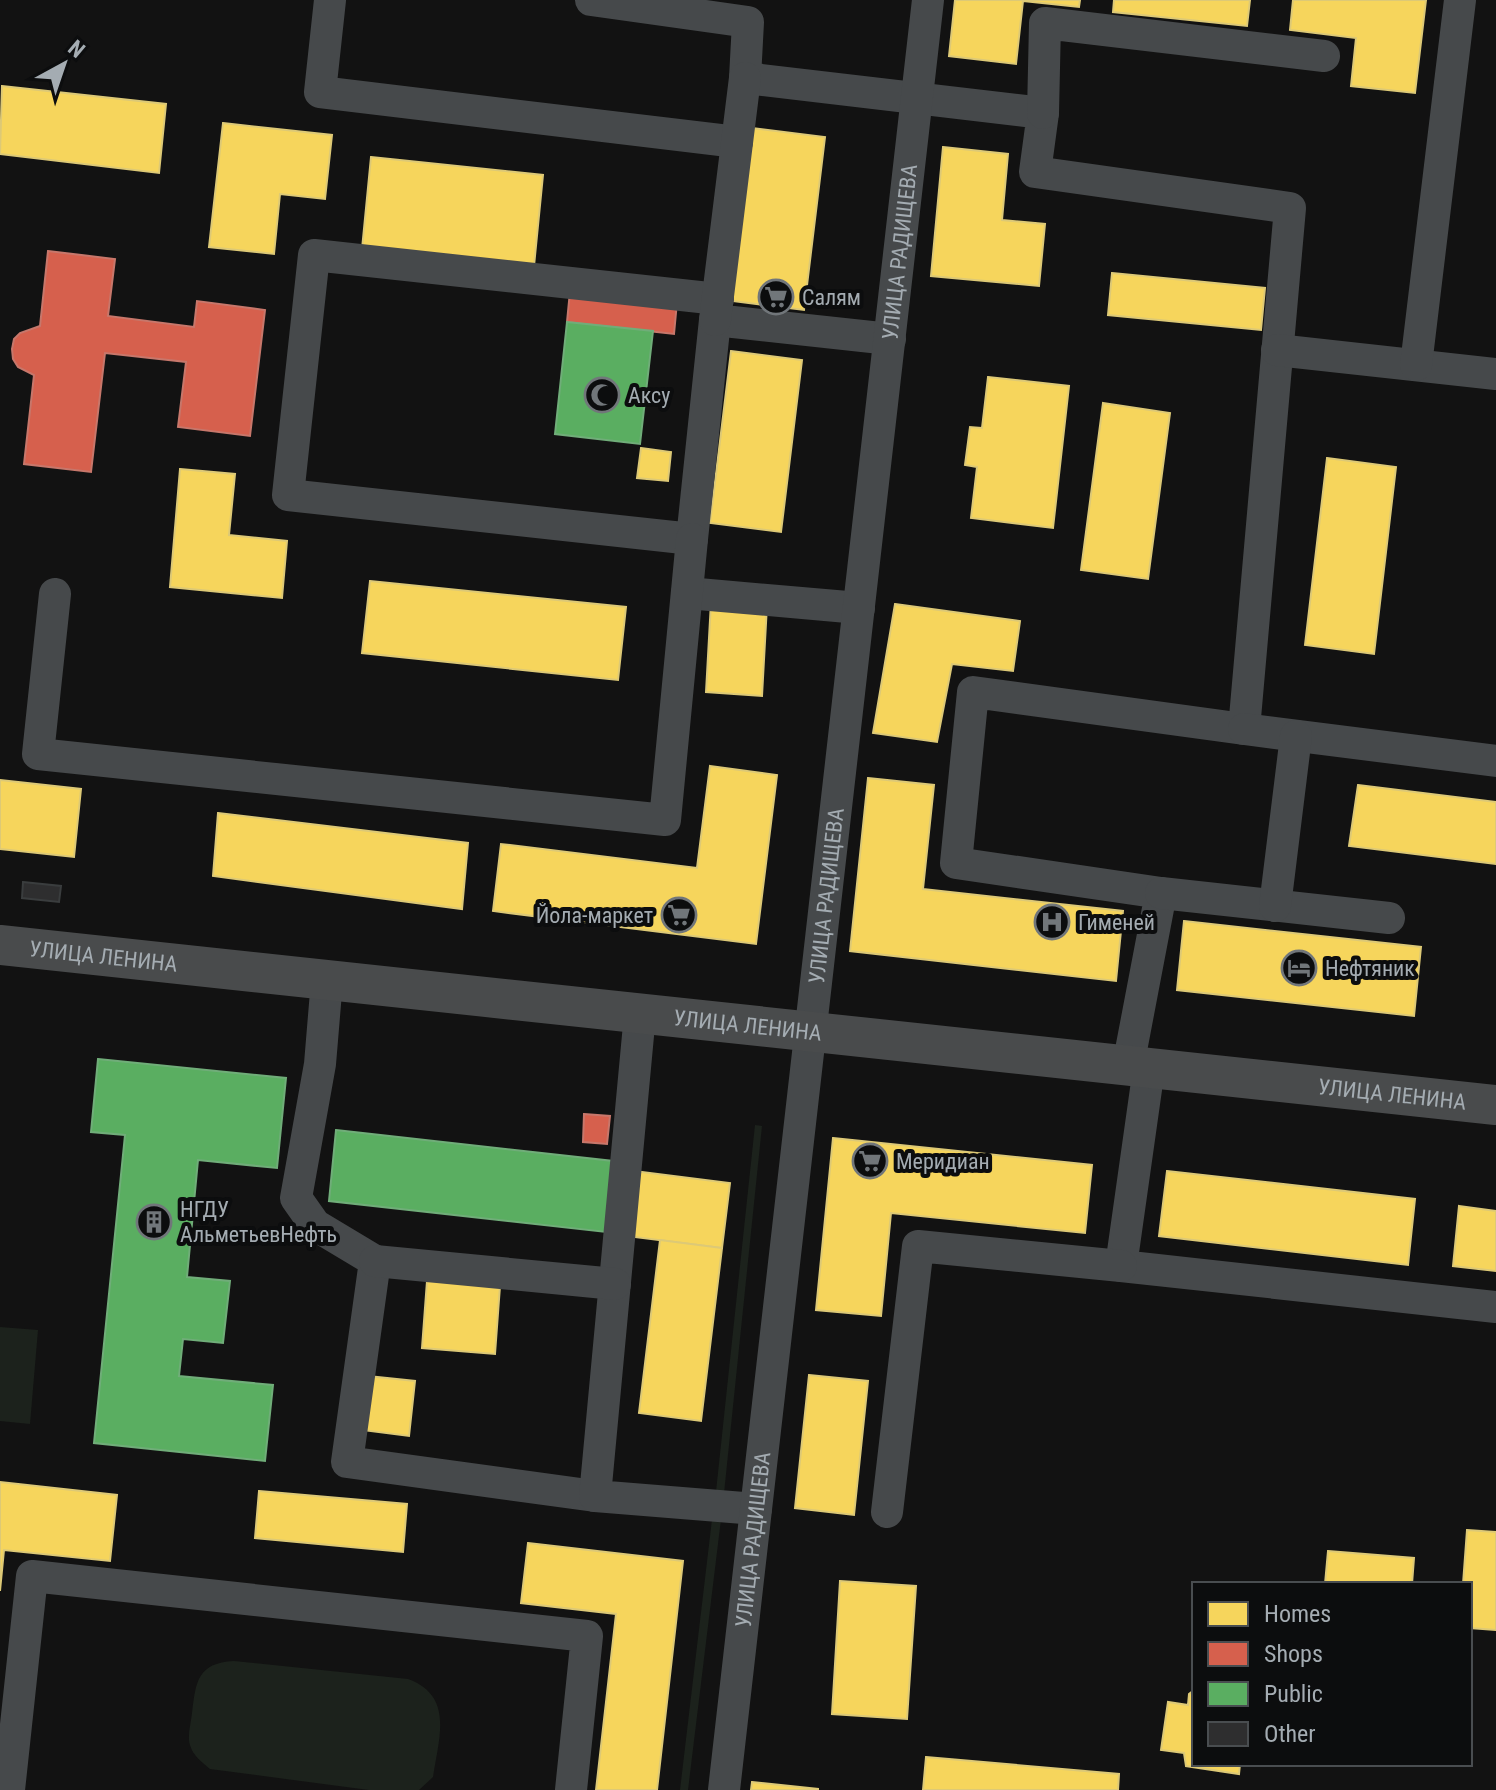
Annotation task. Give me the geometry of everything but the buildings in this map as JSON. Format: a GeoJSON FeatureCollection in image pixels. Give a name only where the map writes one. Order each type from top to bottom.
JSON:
{"type":"FeatureCollection","features":[{"type":"Feature","properties":{"kind":"main road","name":"УЛИЦА ЛЕНИНА"},"geometry":{"type":"LineString","coordinates":[[0,945],[1496,1105]]}},
{"type":"Feature","properties":{"kind":"street"},"geometry":{"type":"LineString","coordinates":[[330,0],[320,92],[737,142]]}},
{"type":"Feature","properties":{"kind":"street"},"geometry":{"type":"LineString","coordinates":[[55,594],[38,754],[665,820],[692,539],[745,78],[748,22],[591,0]]}},
{"type":"Feature","properties":{"kind":"street","name":"УЛИЦА РАДИЩЕВА"},"geometry":{"type":"LineString","coordinates":[[724,1790],[928,0]]}},
{"type":"Feature","properties":{"kind":"street"},"geometry":{"type":"LineString","coordinates":[[1416,365],[1460,0]]}},
{"type":"Feature","properties":{"kind":"street"},"geometry":{"type":"LineString","coordinates":[[1244,729],[1290,208],[1035,172],[1043,113],[1045,23],[1324,56]]}},
{"type":"Feature","properties":{"kind":"street"},"geometry":{"type":"LineString","coordinates":[[745,78],[1043,113]]}},
{"type":"Feature","properties":{"kind":"street"},"geometry":{"type":"LineString","coordinates":[[692,539],[288,495],[314,255],[717,310],[890,339]]}},
{"type":"Feature","properties":{"kind":"street"},"geometry":{"type":"LineString","coordinates":[[1277,350],[1496,374]]}},
{"type":"Feature","properties":{"kind":"street"},"geometry":{"type":"LineString","coordinates":[[687,593],[859,608]]}},
{"type":"Feature","properties":{"kind":"street"},"geometry":{"type":"LineString","coordinates":[[1389,918],[1161,893],[956,863],[973,692],[1496,761]]}},
{"type":"Feature","properties":{"kind":"street"},"geometry":{"type":"LineString","coordinates":[[1275,906],[1296,736]]}},
{"type":"Feature","properties":{"kind":"street"},"geometry":{"type":"LineString","coordinates":[[1121,1266],[1138,1067],[1161,893]]}},
{"type":"Feature","properties":{"kind":"street"},"geometry":{"type":"LineString","coordinates":[[327,980],[320,1064],[296,1198],[315,1225],[375,1261],[615,1284]]}},
{"type":"Feature","properties":{"kind":"street"},"geometry":{"type":"LineString","coordinates":[[595,1496],[640,1014]]}},
{"type":"Feature","properties":{"kind":"street"},"geometry":{"type":"LineString","coordinates":[[887,1512],[918,1246],[1496,1307]]}},
{"type":"Feature","properties":{"kind":"street"},"geometry":{"type":"LineString","coordinates":[[375,1261],[347,1462],[595,1496],[756,1509]]}},
{"type":"Feature","properties":{"kind":"street"},"geometry":{"type":"LineString","coordinates":[[9,1790],[32,1576],[587,1636],[571,1790]]}},
{"type":"Feature","properties":{"kind":"shaded area"},"geometry":{"type":"Polygon","coordinates":[[[755,1125],[762,1126],[723,1503],[715,1501],[755,1125]]]}},
{"type":"Feature","properties":{"kind":"shaded area"},"geometry":{"type":"Polygon","coordinates":[[[0,1327],[38,1330],[30,1424],[0,1421],[0,1327]]]}},
{"type":"Feature","properties":{"kind":"shaded area"},"geometry":{"type":"Polygon","coordinates":[[[713,1511],[722,1511],[688,1790],[680,1790],[713,1511]]]}},
{"type":"Feature","properties":{"kind":"shaded area"},"geometry":{"type":"Polygon","coordinates":[[[234,1661],[408,1679],[423,1686],[438,1707],[440,1719],[433,1777],[419,1790],[369,1790],[210,1769],[196,1756],[189,1741],[197,1683],[212,1666],[234,1661]]]}},
{"type":"Feature","properties":{"kind":"place","name":"Салям"},"geometry":{"type":"Point","coordinates":[776,297]}},
{"type":"Feature","properties":{"kind":"place","name":"Аксу"},"geometry":{"type":"Point","coordinates":[602,395]}},
{"type":"Feature","properties":{"kind":"place","name":"Йола-маркет"},"geometry":{"type":"Point","coordinates":[679,915]}},
{"type":"Feature","properties":{"kind":"place","name":"Гименей"},"geometry":{"type":"Point","coordinates":[1052,922]}},
{"type":"Feature","properties":{"kind":"place","name":"Нефтяник"},"geometry":{"type":"Point","coordinates":[1299,968]}},
{"type":"Feature","properties":{"kind":"place","name":"Меридиан"},"geometry":{"type":"Point","coordinates":[870,1161]}},
{"type":"Feature","properties":{"kind":"place","name":"НГДУ АльметьевНефть"},"geometry":{"type":"Point","coordinates":[154,1222]}}]}
